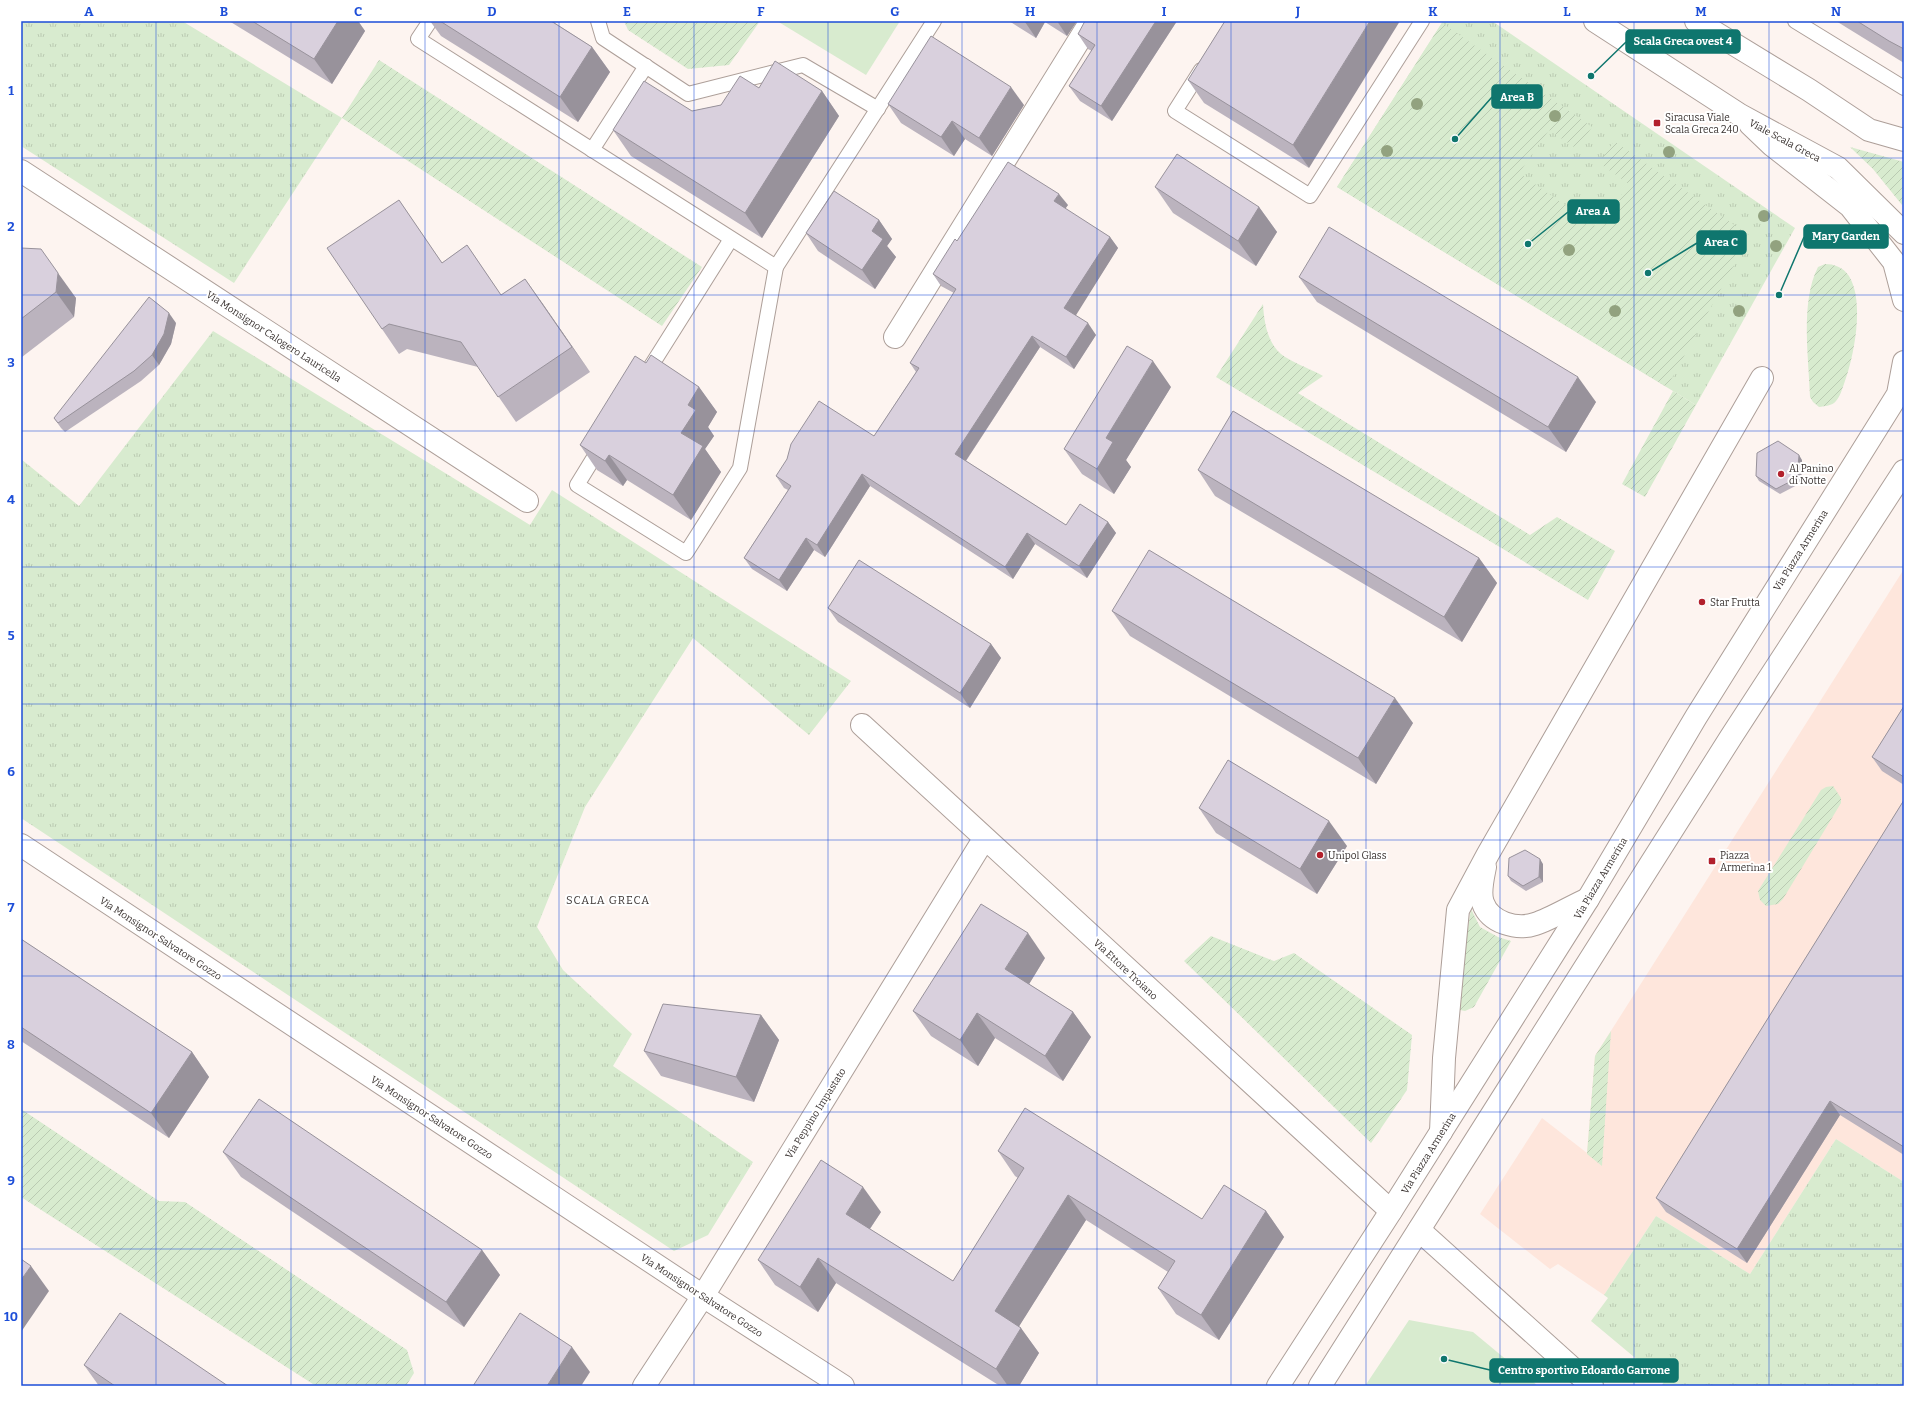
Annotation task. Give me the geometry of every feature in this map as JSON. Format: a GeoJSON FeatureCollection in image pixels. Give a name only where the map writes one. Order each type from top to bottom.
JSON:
{"type":"FeatureCollection","features":[{"type":"Feature","properties":{"kind":"street"},"geometry":{"type":"LineString","coordinates":[[895,337],[1091,21]]}},
{"type":"Feature","properties":{"kind":"street","name":"Viale Scala Greca"},"geometry":{"type":"LineString","coordinates":[[1595,21],[1740,115],[1838,168],[1904,233]]}},
{"type":"Feature","properties":{"kind":"street"},"geometry":{"type":"LineString","coordinates":[[1696,21],[1809,90],[1869,130],[1904,140]]}},
{"type":"Feature","properties":{"kind":"street"},"geometry":{"type":"LineString","coordinates":[[1740,115],[1772,145],[1850,206],[1894,262],[1904,300]]}},
{"type":"Feature","properties":{"kind":"street","name":"Via Monsignor Calogero Lauricella"},"geometry":{"type":"LineString","coordinates":[[21,171],[528,501]]}},
{"type":"Feature","properties":{"kind":"street","name":"Via Piazza Armerina"},"geometry":{"type":"LineString","coordinates":[[1278,1386],[1391,1211],[1588,899],[1696,717],[1898,394],[1904,362]]}},
{"type":"Feature","properties":{"kind":"street"},"geometry":{"type":"LineString","coordinates":[[1441,1132],[1444,1058],[1458,910],[1488,854],[1762,378]]}},
{"type":"Feature","properties":{"kind":"street"},"geometry":{"type":"LineString","coordinates":[[1320,1386],[1731,737],[1904,471]]}},
{"type":"Feature","properties":{"kind":"street","name":"Via Ettore Troiano"},"geometry":{"type":"LineString","coordinates":[[862,725],[984,839],[1391,1211]]}},
{"type":"Feature","properties":{"kind":"street","name":"Via Peppino Impastato"},"geometry":{"type":"LineString","coordinates":[[644,1386],[703,1296],[984,839]]}},
{"type":"Feature","properties":{"kind":"street","name":"Via Monsignor Salvatore Gozzo"},"geometry":{"type":"LineString","coordinates":[[21,845],[703,1296],[843,1386]]}},
{"type":"Feature","properties":{"kind":"street"},"geometry":{"type":"LineString","coordinates":[[1488,854],[1482,881],[1483,903],[1494,919],[1514,926],[1534,925],[1588,899]]}},
{"type":"Feature","properties":{"kind":"street"},"geometry":{"type":"LineString","coordinates":[[1419,1230],[1592,1386]]}},
{"type":"Feature","properties":{"kind":"lane"},"geometry":{"type":"LineString","coordinates":[[430,21],[418,39],[776,267]]}},
{"type":"Feature","properties":{"kind":"lane"},"geometry":{"type":"LineString","coordinates":[[598,21],[603,38],[688,94],[803,65],[878,109]]}},
{"type":"Feature","properties":{"kind":"lane"},"geometry":{"type":"LineString","coordinates":[[610,432],[577,485],[686,553],[740,468],[776,267],[934,21]]}},
{"type":"Feature","properties":{"kind":"lane"},"geometry":{"type":"LineString","coordinates":[[1208,59],[1175,111],[1310,196],[1422,21]]}},
{"type":"Feature","properties":{"kind":"lane"},"geometry":{"type":"LineString","coordinates":[[1795,21],[1904,88]]}},
{"type":"Feature","properties":{"kind":"lane"},"geometry":{"type":"LineString","coordinates":[[592,150],[646,66]]}},
{"type":"Feature","properties":{"kind":"lane"},"geometry":{"type":"LineString","coordinates":[[639,385],[731,239]]}},
{"type":"Feature","properties":{"kind":"shaded area"},"geometry":{"type":"Polygon","coordinates":[[[1904,569],[1904,1182],[1836,1139],[1750,1274],[1656,1216],[1604,1295],[1558,1264],[1550,1269],[1480,1214],[1542,1118],[1587,1153],[1595,1056],[1904,569]]]}},
{"type":"Feature","properties":{"kind":"green space"},"geometry":{"type":"Polygon","coordinates":[[[21,21],[182,21],[342,118],[234,283],[21,146],[21,21]]]}},
{"type":"Feature","properties":{"kind":"green space"},"geometry":{"type":"Polygon","coordinates":[[[624,21],[760,21],[729,65],[688,69],[628,30],[624,21]]]}},
{"type":"Feature","properties":{"kind":"green space"},"geometry":{"type":"Polygon","coordinates":[[[777,21],[900,21],[866,75],[777,21]]]}},
{"type":"Feature","properties":{"kind":"green space"},"geometry":{"type":"Polygon","coordinates":[[[1443,21],[1492,21],[1795,228],[1696,405],[1337,187],[1443,21]]]}},
{"type":"Feature","properties":{"kind":"green space"},"geometry":{"type":"Polygon","coordinates":[[[1442,23],[1592,127],[1577,149],[1549,130],[1519,173],[1598,228],[1629,184],[1599,163],[1614,141],[1750,236],[1667,387],[1337,187],[1442,23]]]}},
{"type":"Feature","properties":{"kind":"green space"},"geometry":{"type":"Polygon","coordinates":[[[379,60],[702,267],[662,326],[342,118],[379,60]]]}},
{"type":"Feature","properties":{"kind":"green space"},"geometry":{"type":"Polygon","coordinates":[[[1850,147],[1904,162],[1904,200],[1902,205],[1873,169],[1850,147]]]}},
{"type":"Feature","properties":{"kind":"green space"},"geometry":{"type":"Polygon","coordinates":[[[1825,264],[1844,270],[1849,276],[1854,287],[1857,314],[1854,345],[1848,373],[1841,393],[1834,403],[1828,406],[1819,407],[1810,397],[1807,348],[1807,313],[1812,281],[1818,267],[1825,264]]]}},
{"type":"Feature","properties":{"kind":"green space"},"geometry":{"type":"Polygon","coordinates":[[[1263,304],[1267,331],[1272,344],[1276,349],[1290,360],[1323,376],[1298,393],[1530,535],[1557,517],[1615,551],[1588,600],[1216,377],[1263,304]]]}},
{"type":"Feature","properties":{"kind":"green space"},"geometry":{"type":"Polygon","coordinates":[[[213,331],[530,525],[552,490],[851,681],[809,735],[693,638],[585,807],[537,927],[563,970],[632,1034],[613,1066],[753,1162],[708,1235],[674,1251],[21,818],[21,459],[79,506],[213,331]]]}},
{"type":"Feature","properties":{"kind":"green space"},"geometry":{"type":"Polygon","coordinates":[[[1673,391],[1696,405],[1645,497],[1622,484],[1673,391]]]}},
{"type":"Feature","properties":{"kind":"green space"},"geometry":{"type":"Polygon","coordinates":[[[1833,786],[1841,798],[1841,803],[1783,899],[1778,904],[1766,906],[1760,900],[1758,891],[1821,790],[1826,787],[1833,786]]]}},
{"type":"Feature","properties":{"kind":"green space"},"geometry":{"type":"Polygon","coordinates":[[[1471,909],[1480,927],[1498,937],[1511,941],[1474,1007],[1465,1011],[1460,1010],[1457,999],[1471,909]]]}},
{"type":"Feature","properties":{"kind":"green space"},"geometry":{"type":"Polygon","coordinates":[[[1211,936],[1274,961],[1294,953],[1412,1035],[1407,1090],[1371,1143],[1184,961],[1211,936]]]}},
{"type":"Feature","properties":{"kind":"green space"},"geometry":{"type":"Polygon","coordinates":[[[1611,1031],[1602,1166],[1587,1154],[1595,1056],[1611,1031]]]}},
{"type":"Feature","properties":{"kind":"green space"},"geometry":{"type":"Polygon","coordinates":[[[21,1109],[159,1201],[185,1202],[407,1350],[414,1373],[406,1386],[316,1386],[21,1197],[21,1109]]]}},
{"type":"Feature","properties":{"kind":"green space"},"geometry":{"type":"Polygon","coordinates":[[[1836,1139],[1904,1182],[1904,1386],[1661,1386],[1664,1382],[1591,1321],[1608,1298],[1604,1295],[1656,1216],[1750,1274],[1836,1139]]]}},
{"type":"Feature","properties":{"kind":"green space"},"geometry":{"type":"Polygon","coordinates":[[[1409,1320],[1473,1332],[1538,1386],[1365,1386],[1409,1320]]]}},
{"type":"Feature","properties":{"kind":"building"},"geometry":{"type":"Polygon","coordinates":[[[252,21],[338,21],[314,59],[252,21]]]}},
{"type":"Feature","properties":{"kind":"building"},"geometry":{"type":"Polygon","coordinates":[[[440,21],[551,21],[592,47],[560,97],[440,21]]]}},
{"type":"Feature","properties":{"kind":"building"},"geometry":{"type":"Polygon","coordinates":[[[1085,21],[1156,21],[1101,106],[1069,86],[1095,45],[1078,34],[1085,21]]]}},
{"type":"Feature","properties":{"kind":"building"},"geometry":{"type":"Polygon","coordinates":[[[1225,21],[1370,21],[1293,145],[1188,80],[1225,21]]]}},
{"type":"Feature","properties":{"kind":"building"},"geometry":{"type":"Polygon","coordinates":[[[1857,21],[1904,21],[1904,49],[1889,41],[1857,21]]]}},
{"type":"Feature","properties":{"kind":"building"},"geometry":{"type":"Polygon","coordinates":[[[931,36],[1011,87],[979,138],[952,121],[941,137],[888,104],[931,36]]]}},
{"type":"Feature","properties":{"kind":"building"},"geometry":{"type":"Polygon","coordinates":[[[775,61],[822,91],[745,213],[613,130],[644,81],[692,111],[721,105],[740,76],[759,88],[775,61]]]}},
{"type":"Feature","properties":{"kind":"building"},"geometry":{"type":"Polygon","coordinates":[[[1177,154],[1259,207],[1238,241],[1155,187],[1177,154]]]}},
{"type":"Feature","properties":{"kind":"building"},"geometry":{"type":"Polygon","coordinates":[[[1008,162],[1059,194],[1054,201],[1110,237],[1064,308],[1088,323],[1066,357],[1032,336],[955,454],[1066,525],[1080,504],[1108,522],[1079,566],[1027,533],[1005,567],[862,474],[817,545],[806,538],[779,580],[744,558],[791,486],[776,476],[787,459],[791,444],[819,401],[874,436],[919,368],[910,363],[956,289],[933,274],[955,239],[957,241],[1008,162]]]}},
{"type":"Feature","properties":{"kind":"building"},"geometry":{"type":"Polygon","coordinates":[[[834,191],[879,220],[872,231],[883,239],[862,270],[806,233],[834,191]]]}},
{"type":"Feature","properties":{"kind":"building"},"geometry":{"type":"Polygon","coordinates":[[[399,200],[442,263],[467,245],[501,295],[525,279],[572,347],[498,397],[461,342],[389,324],[382,329],[327,248],[399,200]]]}},
{"type":"Feature","properties":{"kind":"building"},"geometry":{"type":"Polygon","coordinates":[[[1329,227],[1578,377],[1548,427],[1299,277],[1329,227]]]}},
{"type":"Feature","properties":{"kind":"building"},"geometry":{"type":"Polygon","coordinates":[[[21,248],[41,249],[58,273],[56,292],[21,319],[21,248]]]}},
{"type":"Feature","properties":{"kind":"building"},"geometry":{"type":"Polygon","coordinates":[[[149,297],[169,313],[164,334],[152,355],[134,371],[58,423],[54,418],[149,297]]]}},
{"type":"Feature","properties":{"kind":"building"},"geometry":{"type":"Polygon","coordinates":[[[1127,346],[1153,361],[1106,438],[1113,442],[1097,469],[1064,449],[1127,346]]]}},
{"type":"Feature","properties":{"kind":"building"},"geometry":{"type":"Polygon","coordinates":[[[651,355],[699,387],[688,405],[696,410],[681,433],[703,446],[673,495],[609,455],[605,461],[580,445],[635,356],[646,363],[651,355]]]}},
{"type":"Feature","properties":{"kind":"building"},"geometry":{"type":"Polygon","coordinates":[[[1233,411],[1479,558],[1444,617],[1198,470],[1233,411]]]}},
{"type":"Feature","properties":{"kind":"building","name":"Al Panino di Notte"},"geometry":{"type":"Polygon","coordinates":[[[1778,441],[1799,455],[1797,478],[1776,489],[1756,476],[1757,453],[1778,441]]]}},
{"type":"Feature","properties":{"kind":"building"},"geometry":{"type":"Polygon","coordinates":[[[1149,550],[1395,698],[1358,758],[1112,611],[1149,550]]]}},
{"type":"Feature","properties":{"kind":"building"},"geometry":{"type":"Polygon","coordinates":[[[859,560],[991,644],[960,693],[828,608],[859,560]]]}},
{"type":"Feature","properties":{"kind":"building"},"geometry":{"type":"Polygon","coordinates":[[[1904,706],[1904,777],[1872,757],[1904,706]]]}},
{"type":"Feature","properties":{"kind":"building"},"geometry":{"type":"Polygon","coordinates":[[[1228,760],[1329,821],[1300,869],[1199,808],[1228,760]]]}},
{"type":"Feature","properties":{"kind":"building"},"geometry":{"type":"Polygon","coordinates":[[[1904,800],[1904,1147],[1830,1101],[1737,1249],[1656,1198],[1904,800]]]}},
{"type":"Feature","properties":{"kind":"building"},"geometry":{"type":"Polygon","coordinates":[[[1525,850],[1540,859],[1539,877],[1523,886],[1508,876],[1509,858],[1525,850]]]}},
{"type":"Feature","properties":{"kind":"building"},"geometry":{"type":"Polygon","coordinates":[[[981,904],[1028,933],[1005,969],[1073,1012],[1045,1056],[977,1013],[960,1040],[913,1011],[981,904]]]}},
{"type":"Feature","properties":{"kind":"building"},"geometry":{"type":"Polygon","coordinates":[[[21,939],[192,1052],[151,1113],[21,1027],[21,939]]]}},
{"type":"Feature","properties":{"kind":"building"},"geometry":{"type":"Polygon","coordinates":[[[663,1004],[761,1015],[736,1077],[644,1051],[663,1004]]]}},
{"type":"Feature","properties":{"kind":"building"},"geometry":{"type":"Polygon","coordinates":[[[259,1099],[482,1250],[446,1302],[223,1152],[259,1099]]]}},
{"type":"Feature","properties":{"kind":"building"},"geometry":{"type":"Polygon","coordinates":[[[1025,1108],[1202,1219],[1224,1185],[1266,1211],[1201,1315],[1158,1288],[1175,1261],[1068,1195],[995,1311],[1021,1328],[996,1369],[818,1258],[800,1287],[758,1260],[821,1160],[863,1187],[846,1214],[953,1281],[1024,1168],[998,1151],[1025,1108]]]}},
{"type":"Feature","properties":{"kind":"building"},"geometry":{"type":"Polygon","coordinates":[[[21,1259],[31,1266],[21,1280],[21,1259]]]}},
{"type":"Feature","properties":{"kind":"building"},"geometry":{"type":"Polygon","coordinates":[[[120,1313],[228,1386],[115,1386],[84,1365],[120,1313]]]}},
{"type":"Feature","properties":{"kind":"building"},"geometry":{"type":"Polygon","coordinates":[[[520,1313],[572,1347],[547,1386],[473,1386],[520,1313]]]}},
{"type":"Feature","properties":{"kind":"place","name":"Scala Greca ovest 4"},"geometry":{"type":"Point","coordinates":[1591,76]}},
{"type":"Feature","properties":{"kind":"place","name":"Siracusa Viale Scala Greca 240"},"geometry":{"type":"Point","coordinates":[1657,123]}},
{"type":"Feature","properties":{"kind":"place","name":"Area B"},"geometry":{"type":"Point","coordinates":[1455,139]}},
{"type":"Feature","properties":{"kind":"place","name":"Area A"},"geometry":{"type":"Point","coordinates":[1528,244]}},
{"type":"Feature","properties":{"kind":"place","name":"Area C"},"geometry":{"type":"Point","coordinates":[1648,273]}},
{"type":"Feature","properties":{"kind":"place","name":"Mary Garden"},"geometry":{"type":"Point","coordinates":[1779,295]}},
{"type":"Feature","properties":{"kind":"place","name":"Al Panino di Notte"},"geometry":{"type":"Point","coordinates":[1781,474]}},
{"type":"Feature","properties":{"kind":"place","name":"Star Frutta"},"geometry":{"type":"Point","coordinates":[1702,602]}},
{"type":"Feature","properties":{"kind":"place","name":"Unipol Glass"},"geometry":{"type":"Point","coordinates":[1320,855]}},
{"type":"Feature","properties":{"kind":"place","name":"Piazza Armerina 1"},"geometry":{"type":"Point","coordinates":[1712,861]}},
{"type":"Feature","properties":{"kind":"place","name":"Centro sportivo Edoardo Garrone"},"geometry":{"type":"Point","coordinates":[1444,1359]}},
{"type":"Feature","properties":{"kind":"district","name":"SCALA GRECA"},"geometry":{"type":"Point","coordinates":[608,900]}}]}
